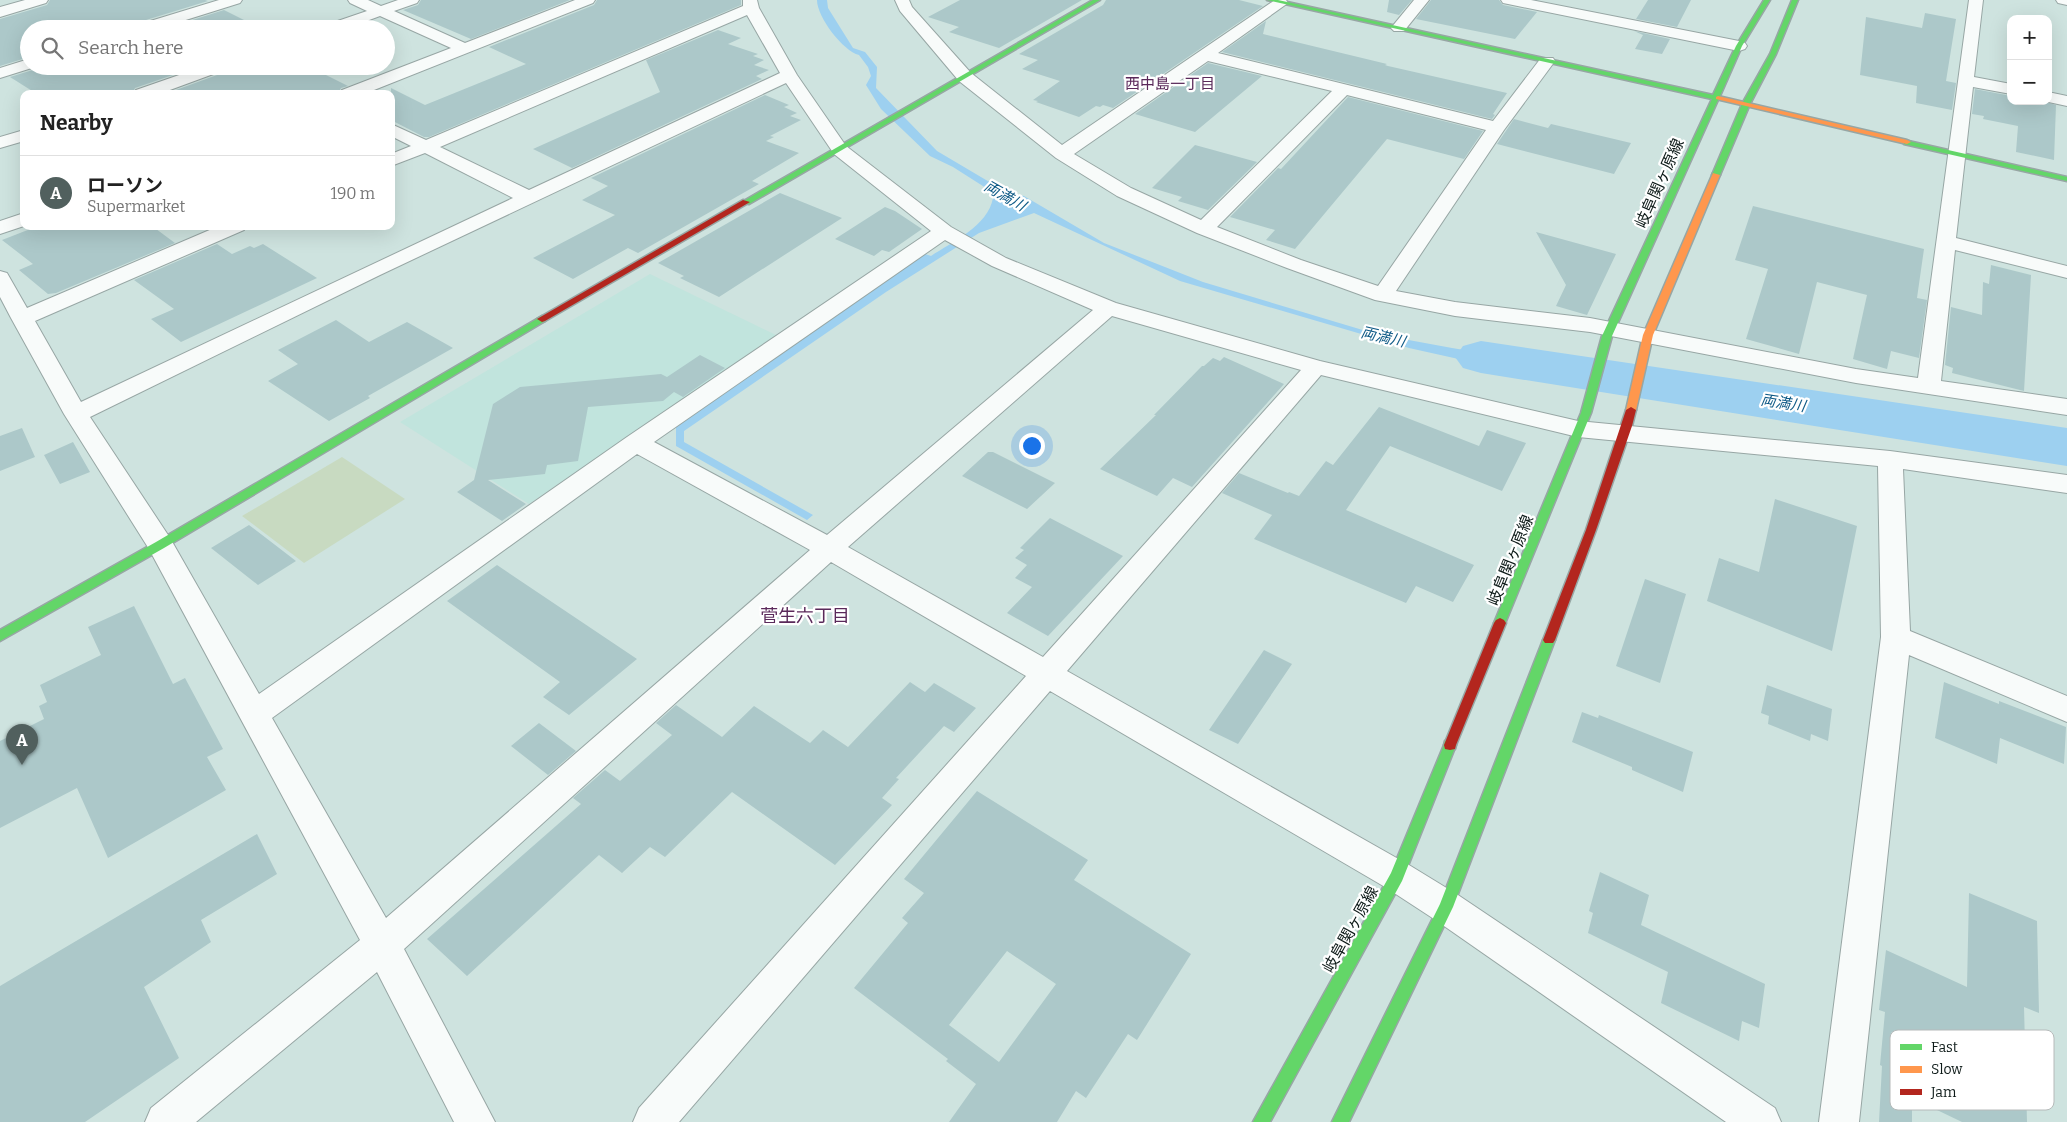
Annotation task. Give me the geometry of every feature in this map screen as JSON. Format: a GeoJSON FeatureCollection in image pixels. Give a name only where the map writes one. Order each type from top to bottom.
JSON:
{"type":"FeatureCollection","features":[{"type":"Feature","properties":{"kind":"main road"},"geometry":{"type":"LineString","coordinates":[[0,636],[160,545],[452,371],[848,145],[1097,0]]}},
{"type":"Feature","properties":{"kind":"main road","name":"岐阜関ヶ原線"},"geometry":{"type":"LineString","coordinates":[[1261,1122],[1397,876],[1546,515],[1582,421],[1609,332],[1739,46],[1767,0]]}},
{"type":"Feature","properties":{"kind":"main road"},"geometry":{"type":"LineString","coordinates":[[1340,1122],[1446,907],[1591,530],[1625,430],[1647,341],[1746,104],[1773,54],[1795,0]]}},
{"type":"Feature","properties":{"kind":"main road"},"geometry":{"type":"LineString","coordinates":[[1275,1],[1715,97],[2067,179]]}},
{"type":"Feature","properties":{"kind":"street"},"geometry":{"type":"LineString","coordinates":[[0,12],[41,0]]}},
{"type":"Feature","properties":{"kind":"street"},"geometry":{"type":"LineString","coordinates":[[169,20],[235,0]]}},
{"type":"Feature","properties":{"kind":"street"},"geometry":{"type":"LineString","coordinates":[[355,0],[464,48]]}},
{"type":"Feature","properties":{"kind":"street"},"geometry":{"type":"LineString","coordinates":[[354,20],[412,0]]}},
{"type":"Feature","properties":{"kind":"street"},"geometry":{"type":"LineString","coordinates":[[358,90],[588,0]]}},
{"type":"Feature","properties":{"kind":"street"},"geometry":{"type":"LineString","coordinates":[[920,0],[904,4],[965,77],[1062,154],[1124,192],[1204,229],[1382,296],[1455,309],[1590,325],[1609,332],[1647,341],[1856,376],[2067,406]]}},
{"type":"Feature","properties":{"kind":"street"},"geometry":{"type":"LineString","coordinates":[[1399,28],[1422,0]]}},
{"type":"Feature","properties":{"kind":"street"},"geometry":{"type":"LineString","coordinates":[[1508,0],[1739,46]]}},
{"type":"Feature","properties":{"kind":"street"},"geometry":{"type":"LineString","coordinates":[[1550,9],[1576,0]]}},
{"type":"Feature","properties":{"kind":"street"},"geometry":{"type":"LineString","coordinates":[[1928,387],[1976,0]]}},
{"type":"Feature","properties":{"kind":"street"},"geometry":{"type":"LineString","coordinates":[[2063,0],[2067,1]]}},
{"type":"Feature","properties":{"kind":"street"},"geometry":{"type":"LineString","coordinates":[[1062,154],[1205,55],[1275,1]]}},
{"type":"Feature","properties":{"kind":"street"},"geometry":{"type":"LineString","coordinates":[[395,159],[751,4],[789,75],[848,145],[944,231],[999,262],[1108,308],[1316,367],[1625,430],[1890,459],[2067,484]]}},
{"type":"Feature","properties":{"kind":"street"},"geometry":{"type":"LineString","coordinates":[[1205,55],[1497,127]]}},
{"type":"Feature","properties":{"kind":"street"},"geometry":{"type":"LineString","coordinates":[[1382,296],[1497,127],[1547,61]]}},
{"type":"Feature","properties":{"kind":"street"},"geometry":{"type":"LineString","coordinates":[[0,73],[20,67]]}},
{"type":"Feature","properties":{"kind":"street"},"geometry":{"type":"LineString","coordinates":[[153,90],[196,75]]}},
{"type":"Feature","properties":{"kind":"street"},"geometry":{"type":"LineString","coordinates":[[76,414],[789,75]]}},
{"type":"Feature","properties":{"kind":"street"},"geometry":{"type":"LineString","coordinates":[[1965,80],[2007,88]]}},
{"type":"Feature","properties":{"kind":"street"},"geometry":{"type":"LineString","coordinates":[[1204,229],[1343,90]]}},
{"type":"Feature","properties":{"kind":"street"},"geometry":{"type":"LineString","coordinates":[[2052,98],[2067,101]]}},
{"type":"Feature","properties":{"kind":"street"},"geometry":{"type":"LineString","coordinates":[[395,131],[529,198]]}},
{"type":"Feature","properties":{"kind":"street"},"geometry":{"type":"LineString","coordinates":[[0,143],[20,136]]}},
{"type":"Feature","properties":{"kind":"street"},"geometry":{"type":"LineString","coordinates":[[0,228],[20,220]]}},
{"type":"Feature","properties":{"kind":"street"},"geometry":{"type":"LineString","coordinates":[[22,318],[228,230]]}},
{"type":"Feature","properties":{"kind":"street"},"geometry":{"type":"LineString","coordinates":[[254,714],[636,443],[944,231]]}},
{"type":"Feature","properties":{"kind":"street"},"geometry":{"type":"LineString","coordinates":[[1946,242],[2067,272]]}},
{"type":"Feature","properties":{"kind":"street"},"geometry":{"type":"LineString","coordinates":[[0,277],[76,414],[160,545],[382,945],[475,1122]]}},
{"type":"Feature","properties":{"kind":"street"},"geometry":{"type":"LineString","coordinates":[[165,1122],[382,945],[829,548],[1108,308]]}},
{"type":"Feature","properties":{"kind":"street"},"geometry":{"type":"LineString","coordinates":[[653,1122],[1316,367]]}},
{"type":"Feature","properties":{"kind":"street"},"geometry":{"type":"LineString","coordinates":[[636,443],[829,548],[1397,876],[1446,907],[1761,1122]]}},
{"type":"Feature","properties":{"kind":"street"},"geometry":{"type":"LineString","coordinates":[[1839,1122],[1896,637],[1890,459]]}},
{"type":"Feature","properties":{"kind":"street"},"geometry":{"type":"LineString","coordinates":[[1896,637],[2067,709]]}},
{"type":"Feature","properties":{"kind":"shaded area"},"geometry":{"type":"Polygon","coordinates":[[[650,274],[776,335],[529,504],[400,422],[650,274]]]}},
{"type":"Feature","properties":{"kind":"shaded area"},"geometry":{"type":"Polygon","coordinates":[[[342,457],[405,499],[304,563],[242,516],[342,457]]]}},
{"type":"Feature","properties":{"kind":"water"},"geometry":{"type":"Polygon","coordinates":[[[817,0],[827,0],[828,8],[853,48],[865,52],[877,67],[876,88],[937,151],[1008,193],[1024,196],[1104,243],[1203,282],[1376,334],[1555,365],[1571,364],[1565,375],[1463,360],[1409,348],[1180,281],[1034,213],[979,233],[886,292],[684,431],[684,442],[813,515],[807,520],[676,446],[676,426],[925,254],[931,256],[959,239],[984,217],[990,208],[993,198],[986,188],[953,167],[930,156],[881,109],[866,85],[871,76],[868,67],[859,55],[846,47],[832,32],[821,15],[817,0]]]}},
{"type":"Feature","properties":{"kind":"building"},"geometry":{"type":"Polygon","coordinates":[[[50,0],[208,1],[146,20],[20,20],[20,60],[0,66],[0,19],[47,5],[50,0]]]}},
{"type":"Feature","properties":{"kind":"building"},"geometry":{"type":"Polygon","coordinates":[[[421,0],[570,0],[471,39],[403,10],[418,5],[421,0]]]}},
{"type":"Feature","properties":{"kind":"building"},"geometry":{"type":"Polygon","coordinates":[[[597,0],[741,0],[741,5],[429,137],[424,137],[395,122],[395,90],[425,105],[526,64],[489,47],[594,5],[597,0]]]}},
{"type":"Feature","properties":{"kind":"building"},"geometry":{"type":"Polygon","coordinates":[[[960,0],[1082,0],[999,48],[949,32],[959,27],[928,17],[960,0]]]}},
{"type":"Feature","properties":{"kind":"building"},"geometry":{"type":"Polygon","coordinates":[[[1106,0],[1239,0],[1263,6],[1113,108],[1103,105],[1100,107],[1096,106],[1079,117],[1033,100],[1060,81],[1022,69],[1038,60],[1019,54],[1103,5],[1106,0]]]}},
{"type":"Feature","properties":{"kind":"building"},"geometry":{"type":"Polygon","coordinates":[[[1389,0],[1412,0],[1399,15],[1387,12],[1389,0]]]}},
{"type":"Feature","properties":{"kind":"building"},"geometry":{"type":"Polygon","coordinates":[[[1431,0],[1499,0],[1503,5],[1537,12],[1515,39],[1416,19],[1431,0]]]}},
{"type":"Feature","properties":{"kind":"building"},"geometry":{"type":"Polygon","coordinates":[[[1648,0],[1691,0],[1677,27],[1636,19],[1648,0]]]}},
{"type":"Feature","properties":{"kind":"building"},"geometry":{"type":"Polygon","coordinates":[[[224,10],[244,20],[192,20],[224,10]]]}},
{"type":"Feature","properties":{"kind":"building"},"geometry":{"type":"Polygon","coordinates":[[[1925,13],[1956,19],[1946,81],[1956,83],[1952,110],[1916,103],[1917,86],[1860,75],[1866,17],[1922,28],[1925,13]]]}},
{"type":"Feature","properties":{"kind":"building"},"geometry":{"type":"Polygon","coordinates":[[[1266,21],[1263,34],[1387,64],[1385,65],[1388,66],[1507,93],[1493,114],[1495,115],[1492,119],[1222,52],[1266,21]]]}},
{"type":"Feature","properties":{"kind":"building"},"geometry":{"type":"Polygon","coordinates":[[[718,30],[741,38],[728,44],[758,54],[753,56],[764,60],[754,65],[769,70],[756,76],[762,79],[572,168],[533,149],[660,92],[646,60],[718,30]]]}},
{"type":"Feature","properties":{"kind":"building"},"geometry":{"type":"Polygon","coordinates":[[[1634,31],[1670,39],[1662,54],[1635,49],[1643,35],[1634,31]]]}},
{"type":"Feature","properties":{"kind":"building"},"geometry":{"type":"Polygon","coordinates":[[[1208,63],[1262,76],[1195,132],[1135,114],[1208,63]]]}},
{"type":"Feature","properties":{"kind":"building"},"geometry":{"type":"Polygon","coordinates":[[[20,74],[173,75],[135,88],[134,90],[31,90],[10,77],[20,74]]]}},
{"type":"Feature","properties":{"kind":"building"},"geometry":{"type":"Polygon","coordinates":[[[217,75],[326,75],[348,86],[340,90],[176,90],[217,75]]]}},
{"type":"Feature","properties":{"kind":"building"},"geometry":{"type":"Polygon","coordinates":[[[1975,89],[2007,95],[2007,105],[2056,105],[2054,160],[2016,152],[2018,126],[1983,119],[1984,116],[1972,114],[1975,89]]]}},
{"type":"Feature","properties":{"kind":"building"},"geometry":{"type":"Polygon","coordinates":[[[765,95],[789,105],[784,107],[797,113],[790,116],[801,120],[770,136],[774,137],[766,141],[799,153],[752,181],[759,184],[638,253],[628,248],[573,279],[533,258],[615,215],[582,200],[608,186],[591,178],[765,95]]]}},
{"type":"Feature","properties":{"kind":"building"},"geometry":{"type":"Polygon","coordinates":[[[1348,97],[1483,131],[1464,159],[1387,139],[1295,249],[1266,240],[1275,230],[1230,217],[1278,168],[1281,169],[1348,97]]]}},
{"type":"Feature","properties":{"kind":"building"},"geometry":{"type":"Polygon","coordinates":[[[1514,119],[1548,128],[1551,124],[1631,143],[1614,174],[1497,144],[1514,119]]]}},
{"type":"Feature","properties":{"kind":"building"},"geometry":{"type":"Polygon","coordinates":[[[1195,145],[1257,162],[1208,210],[1178,201],[1182,197],[1152,188],[1195,145]]]}},
{"type":"Feature","properties":{"kind":"building"},"geometry":{"type":"Polygon","coordinates":[[[780,193],[842,218],[719,297],[680,278],[684,276],[658,263],[780,193]]]}},
{"type":"Feature","properties":{"kind":"building"},"geometry":{"type":"Polygon","coordinates":[[[1753,206],[1924,249],[1917,298],[1927,300],[1919,358],[1891,351],[1887,369],[1853,359],[1867,295],[1817,282],[1799,354],[1746,339],[1768,269],[1735,260],[1753,206]]]}},
{"type":"Feature","properties":{"kind":"building"},"geometry":{"type":"Polygon","coordinates":[[[885,207],[895,211],[922,229],[889,252],[882,250],[874,256],[835,239],[885,207]]]}},
{"type":"Feature","properties":{"kind":"building"},"geometry":{"type":"Polygon","coordinates":[[[28,230],[157,230],[175,243],[56,293],[48,294],[19,270],[33,264],[2,240],[28,230]]]}},
{"type":"Feature","properties":{"kind":"building"},"geometry":{"type":"Polygon","coordinates":[[[1536,232],[1616,254],[1587,315],[1556,306],[1566,285],[1536,232]]]}},
{"type":"Feature","properties":{"kind":"building"},"geometry":{"type":"Polygon","coordinates":[[[217,244],[232,254],[250,246],[254,248],[263,244],[317,278],[181,342],[151,319],[174,309],[134,280],[217,244]]]}},
{"type":"Feature","properties":{"kind":"building"},"geometry":{"type":"Polygon","coordinates":[[[1991,265],[2031,275],[2024,391],[1952,373],[1953,368],[1945,365],[1951,307],[1982,315],[1983,282],[1989,284],[1991,265]]]}},
{"type":"Feature","properties":{"kind":"building"},"geometry":{"type":"Polygon","coordinates":[[[336,320],[369,342],[407,322],[453,348],[368,396],[370,398],[329,421],[268,381],[298,364],[278,350],[336,320]]]}},
{"type":"Feature","properties":{"kind":"building"},"geometry":{"type":"Polygon","coordinates":[[[700,355],[725,368],[683,397],[674,392],[663,401],[588,407],[578,461],[547,465],[545,474],[488,480],[526,504],[502,521],[457,492],[474,480],[493,404],[520,387],[661,374],[667,377],[700,355]]]}},
{"type":"Feature","properties":{"kind":"building"},"geometry":{"type":"Polygon","coordinates":[[[1224,357],[1284,384],[1192,487],[1173,478],[1157,496],[1100,469],[1156,415],[1154,415],[1202,366],[1213,358],[1220,361],[1224,357]]]}},
{"type":"Feature","properties":{"kind":"building"},"geometry":{"type":"Polygon","coordinates":[[[1379,407],[1479,446],[1487,430],[1526,443],[1502,491],[1390,446],[1346,510],[1474,565],[1453,602],[1416,586],[1406,603],[1254,539],[1272,515],[1222,493],[1239,473],[1299,496],[1326,461],[1333,465],[1379,407]]]}},
{"type":"Feature","properties":{"kind":"building"},"geometry":{"type":"Polygon","coordinates":[[[22,428],[35,457],[0,471],[0,436],[22,428]]]}},
{"type":"Feature","properties":{"kind":"building"},"geometry":{"type":"Polygon","coordinates":[[[73,442],[90,472],[60,484],[44,455],[73,442]]]}},
{"type":"Feature","properties":{"kind":"building"},"geometry":{"type":"Polygon","coordinates":[[[988,452],[993,452],[1055,483],[1027,509],[962,476],[988,452]]]}},
{"type":"Feature","properties":{"kind":"building"},"geometry":{"type":"Polygon","coordinates":[[[1775,499],[1857,526],[1832,651],[1707,601],[1719,558],[1759,572],[1775,499]]]}},
{"type":"Feature","properties":{"kind":"building"},"geometry":{"type":"Polygon","coordinates":[[[1050,518],[1123,556],[1048,636],[1007,613],[1032,587],[1015,578],[1027,565],[1015,558],[1024,550],[1020,548],[1050,518]]]}},
{"type":"Feature","properties":{"kind":"building"},"geometry":{"type":"Polygon","coordinates":[[[249,525],[296,561],[258,585],[211,548],[249,525]]]}},
{"type":"Feature","properties":{"kind":"building"},"geometry":{"type":"Polygon","coordinates":[[[497,565],[637,659],[569,715],[543,697],[560,682],[447,601],[497,565]]]}},
{"type":"Feature","properties":{"kind":"building"},"geometry":{"type":"Polygon","coordinates":[[[1645,579],[1686,594],[1660,683],[1616,666],[1645,579]]]}},
{"type":"Feature","properties":{"kind":"building"},"geometry":{"type":"Polygon","coordinates":[[[134,606],[173,684],[185,678],[223,749],[207,757],[226,790],[108,858],[77,788],[0,828],[0,741],[44,719],[39,706],[47,702],[40,685],[101,655],[88,627],[134,606]]]}},
{"type":"Feature","properties":{"kind":"building"},"geometry":{"type":"Polygon","coordinates":[[[1264,650],[1292,664],[1238,744],[1209,730],[1264,650]]]}},
{"type":"Feature","properties":{"kind":"building"},"geometry":{"type":"Polygon","coordinates":[[[910,682],[925,692],[934,683],[976,708],[954,732],[944,726],[896,778],[899,779],[882,798],[892,805],[835,865],[732,792],[665,857],[650,847],[622,873],[599,855],[467,976],[427,939],[581,804],[573,798],[605,770],[620,781],[672,735],[656,723],[676,705],[722,737],[754,706],[810,743],[823,730],[848,747],[910,682]]]}},
{"type":"Feature","properties":{"kind":"building"},"geometry":{"type":"Polygon","coordinates":[[[1944,682],[1999,704],[1999,701],[2066,727],[2064,764],[2000,738],[1997,764],[1935,738],[1944,682]]]}},
{"type":"Feature","properties":{"kind":"building"},"geometry":{"type":"Polygon","coordinates":[[[1767,685],[1832,709],[1828,741],[1811,734],[1810,741],[1768,724],[1769,716],[1761,713],[1767,685]]]}},
{"type":"Feature","properties":{"kind":"building"},"geometry":{"type":"Polygon","coordinates":[[[1582,712],[1598,718],[1599,715],[1693,752],[1683,792],[1632,770],[1632,767],[1572,742],[1582,712]]]}},
{"type":"Feature","properties":{"kind":"building"},"geometry":{"type":"Polygon","coordinates":[[[539,723],[576,751],[548,775],[511,746],[539,723]]]}},
{"type":"Feature","properties":{"kind":"building"},"geometry":{"type":"Polygon","coordinates":[[[977,791],[1088,860],[1074,880],[1191,954],[1137,1040],[1128,1034],[1086,1098],[1076,1091],[1057,1122],[949,1122],[976,1084],[946,1061],[948,1059],[854,988],[908,923],[902,918],[924,893],[904,879],[977,791]],[[1007,951],[949,1025],[999,1062],[1056,984],[1007,951]]]}},
{"type":"Feature","properties":{"kind":"building"},"geometry":{"type":"Polygon","coordinates":[[[257,834],[277,874],[201,920],[211,942],[144,987],[179,1058],[85,1122],[0,1122],[0,986],[257,834]]]}},
{"type":"Feature","properties":{"kind":"building"},"geometry":{"type":"Polygon","coordinates":[[[1600,872],[1649,895],[1641,925],[1765,984],[1759,1028],[1742,1021],[1739,1041],[1661,1003],[1668,972],[1588,933],[1593,913],[1589,911],[1600,872]]]}},
{"type":"Feature","properties":{"kind":"building"},"geometry":{"type":"Polygon","coordinates":[[[1969,893],[2037,921],[2039,1013],[2024,1007],[2025,1030],[1890,1030],[1890,1110],[1912,1110],[1912,1122],[1879,1122],[1882,1066],[1880,1065],[1885,1012],[1879,1010],[1886,950],[1967,987],[1969,893]]]}},
{"type":"Feature","properties":{"kind":"building"},"geometry":{"type":"Polygon","coordinates":[[[1937,1110],[2027,1110],[2027,1122],[1962,1122],[1937,1110]]]}},
{"type":"Feature","properties":{"kind":"waterway","name":"両満川"},"geometry":{"type":"LineString","coordinates":[[1481,357],[2067,447]]}},
{"type":"Feature","properties":{"kind":"traffic: fast"},"geometry":{"type":"LineString","coordinates":[[746,202],[1097,0]]}},
{"type":"Feature","properties":{"kind":"traffic: fast"},"geometry":{"type":"LineString","coordinates":[[1270,0],[1718,98]]}},
{"type":"Feature","properties":{"kind":"traffic: fast"},"geometry":{"type":"LineString","coordinates":[[1500,623],[1586,413],[1607,336],[1739,46],[1767,0]]}},
{"type":"Feature","properties":{"kind":"traffic: fast"},"geometry":{"type":"LineString","coordinates":[[1716,175],[1746,104],[1773,54],[1795,0]]}},
{"type":"Feature","properties":{"kind":"traffic: fast"},"geometry":{"type":"LineString","coordinates":[[1907,142],[2067,179]]}},
{"type":"Feature","properties":{"kind":"traffic: fast"},"geometry":{"type":"LineString","coordinates":[[0,636],[160,545],[542,319]]}},
{"type":"Feature","properties":{"kind":"traffic: fast"},"geometry":{"type":"LineString","coordinates":[[1340,1122],[1446,907],[1549,640]]}},
{"type":"Feature","properties":{"kind":"traffic: fast"},"geometry":{"type":"LineString","coordinates":[[1261,1122],[1397,876],[1450,745]]}},
{"type":"Feature","properties":{"kind":"traffic: slow"},"geometry":{"type":"LineString","coordinates":[[1718,98],[1907,142]]}},
{"type":"Feature","properties":{"kind":"traffic: slow"},"geometry":{"type":"LineString","coordinates":[[1631,410],[1648,335],[1716,175]]}},
{"type":"Feature","properties":{"kind":"traffic: jam"},"geometry":{"type":"LineString","coordinates":[[542,319],[746,202]]}},
{"type":"Feature","properties":{"kind":"traffic: jam"},"geometry":{"type":"LineString","coordinates":[[1549,640],[1591,530],[1631,410]]}},
{"type":"Feature","properties":{"kind":"traffic: jam"},"geometry":{"type":"LineString","coordinates":[[1450,745],[1500,623]]}},
{"type":"Feature","properties":{"kind":"place","name":"ローソン"},"geometry":{"type":"Point","coordinates":[22,765]}},
{"type":"Feature","properties":{"kind":"district","name":"西中島一丁目"},"geometry":{"type":"Point","coordinates":[1170,84]}},
{"type":"Feature","properties":{"kind":"district","name":"菅生六丁目"},"geometry":{"type":"Point","coordinates":[805,616]}}]}
